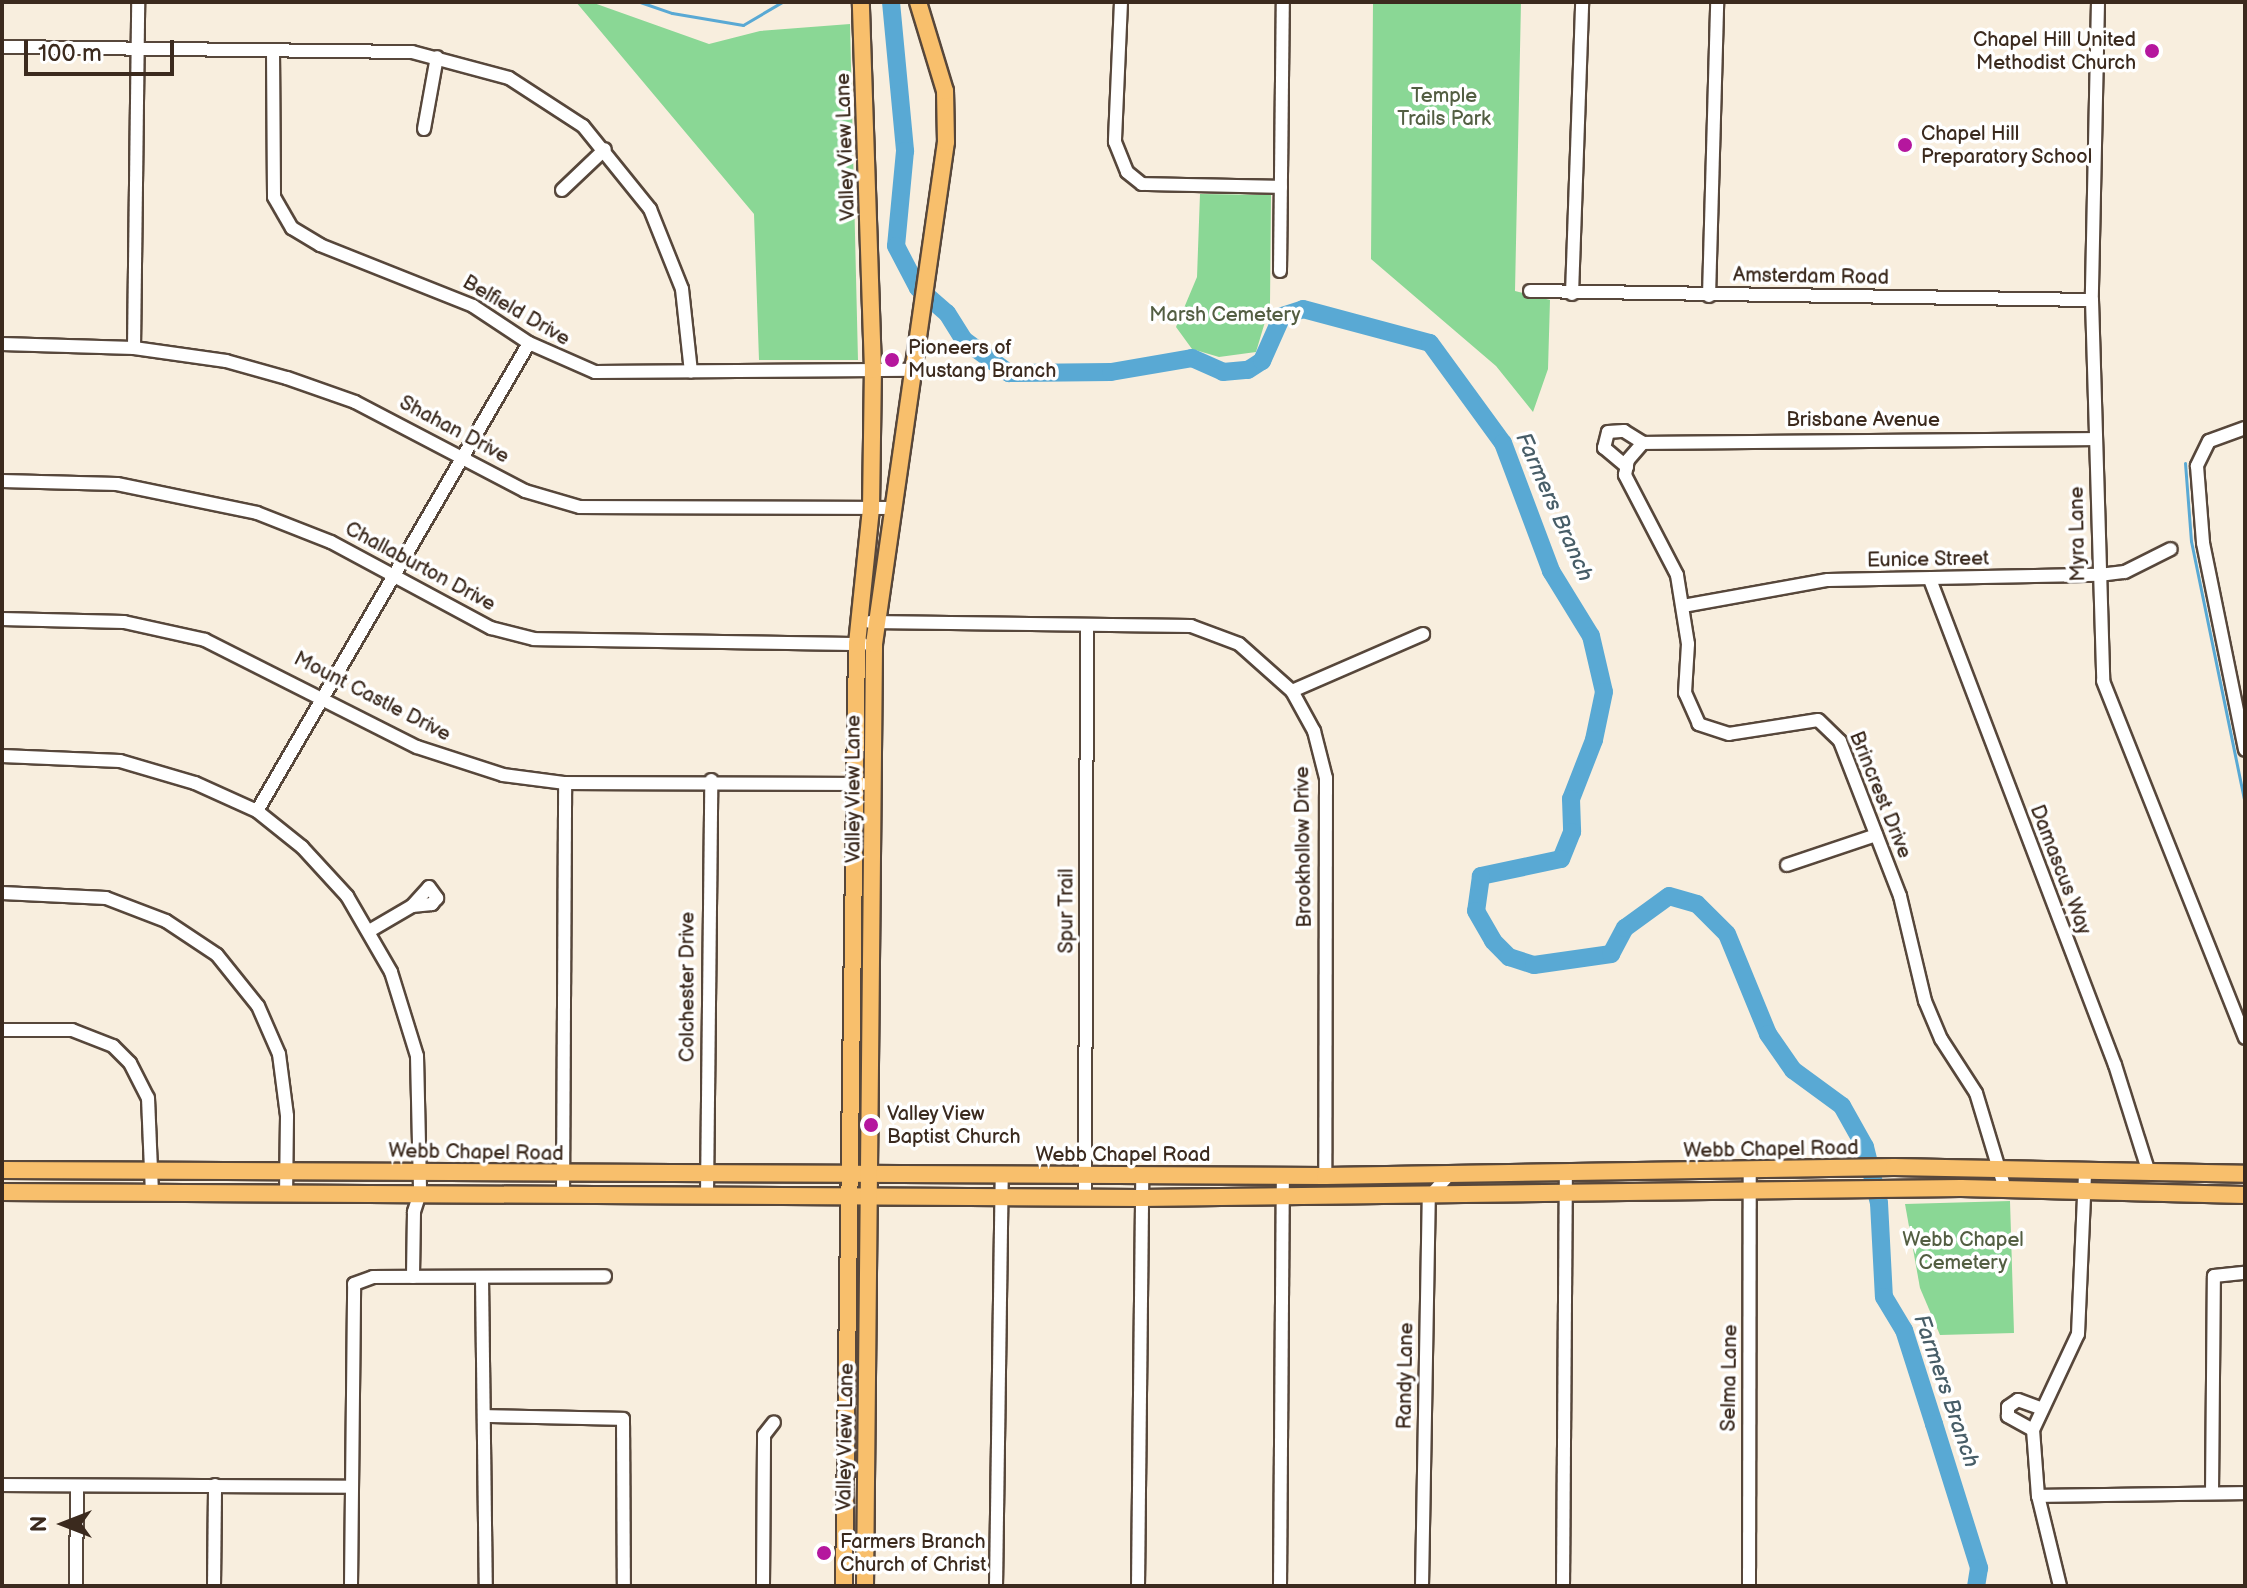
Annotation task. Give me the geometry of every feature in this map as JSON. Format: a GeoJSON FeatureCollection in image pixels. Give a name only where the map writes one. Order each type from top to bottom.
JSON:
{"type":"FeatureCollection","features":[{"type":"Feature","properties":{"kind":"main road","name":"Valley View Lane"},"geometry":{"type":"LineString","coordinates":[[844,1586],[857,644],[871,509],[873,370],[861,2]]}},
{"type":"Feature","properties":{"kind":"main road","name":"Valley View Lane"},"geometry":{"type":"LineString","coordinates":[[865,1586],[874,644],[892,508],[916,370],[946,118],[940,69],[918,2]]}},
{"type":"Feature","properties":{"kind":"main road","name":"Webb Chapel Road"},"geometry":{"type":"LineString","coordinates":[[2,1170],[707,1176],[1325,1176],[1894,1167],[2245,1174]]}},
{"type":"Feature","properties":{"kind":"main road"},"geometry":{"type":"LineString","coordinates":[[91,1171],[91,1193]]}},
{"type":"Feature","properties":{"kind":"main road","name":"Webb Chapel Road"},"geometry":{"type":"LineString","coordinates":[[2,1192],[1140,1198],[2005,1189],[2245,1195]]}},
{"type":"Feature","properties":{"kind":"main road"},"geometry":{"type":"LineString","coordinates":[[848,1366],[867,1366]]}},
{"type":"Feature","properties":{"kind":"street"},"geometry":{"type":"LineString","coordinates":[[134,348],[135,50],[138,2]]}},
{"type":"Feature","properties":{"kind":"street"},"geometry":{"type":"LineString","coordinates":[[1121,2],[1115,142],[1127,172],[1152,185],[1281,187]]}},
{"type":"Feature","properties":{"kind":"street"},"geometry":{"type":"LineString","coordinates":[[1280,271],[1283,2]]}},
{"type":"Feature","properties":{"kind":"street"},"geometry":{"type":"LineString","coordinates":[[1572,294],[1582,2]]}},
{"type":"Feature","properties":{"kind":"street"},"geometry":{"type":"LineString","coordinates":[[1709,296],[1717,2]]}},
{"type":"Feature","properties":{"kind":"street","name":"Myra Lane"},"geometry":{"type":"LineString","coordinates":[[2098,2],[2092,300],[2103,681],[2245,1038]]}},
{"type":"Feature","properties":{"kind":"street"},"geometry":{"type":"LineString","coordinates":[[2,47],[412,52],[473,65],[532,90],[566,111],[605,149],[633,183],[666,239],[682,289],[691,372]]}},
{"type":"Feature","properties":{"kind":"street","name":"Belfield Drive"},"geometry":{"type":"LineString","coordinates":[[273,51],[274,197],[292,228],[320,245],[473,306],[529,343],[595,372],[916,370]]}},
{"type":"Feature","properties":{"kind":"street"},"geometry":{"type":"LineString","coordinates":[[424,129],[437,57]]}},
{"type":"Feature","properties":{"kind":"street"},"geometry":{"type":"LineString","coordinates":[[562,190],[605,149]]}},
{"type":"Feature","properties":{"kind":"street","name":"Amsterdam Road"},"geometry":{"type":"LineString","coordinates":[[1530,291],[2092,300]]}},
{"type":"Feature","properties":{"kind":"street"},"geometry":{"type":"LineString","coordinates":[[257,811],[529,343]]}},
{"type":"Feature","properties":{"kind":"street","name":"Shahan Drive"},"geometry":{"type":"LineString","coordinates":[[2,344],[134,348],[226,361],[287,378],[355,402],[547,500],[580,507],[892,508]]}},
{"type":"Feature","properties":{"kind":"street"},"geometry":{"type":"LineString","coordinates":[[2245,428],[2200,450],[2197,496],[2245,750]]}},
{"type":"Feature","properties":{"kind":"street","name":"Brisbane Avenue"},"geometry":{"type":"LineString","coordinates":[[1627,467],[1604,448],[1608,432],[1624,431],[1638,447],[2096,439]]}},
{"type":"Feature","properties":{"kind":"street"},"geometry":{"type":"LineString","coordinates":[[1627,467],[1638,447]]}},
{"type":"Feature","properties":{"kind":"street","name":"Brincrest Drive"},"geometry":{"type":"LineString","coordinates":[[1627,467],[1628,485],[1677,575],[1688,644],[1685,693],[1699,724],[1729,734],[1804,720],[1830,727],[1900,896],[1925,1001],[1941,1039],[1976,1093],[2005,1189]]}},
{"type":"Feature","properties":{"kind":"street","name":"Challaburton Drive"},"geometry":{"type":"LineString","coordinates":[[2,481],[117,484],[174,492],[289,524],[480,623],[534,639],[874,644]]}},
{"type":"Feature","properties":{"kind":"street","name":"Eunice Street"},"geometry":{"type":"LineString","coordinates":[[1683,606],[1828,580],[1931,582],[2125,572],[2171,549]]}},
{"type":"Feature","properties":{"kind":"street","name":"Damascus Way"},"geometry":{"type":"LineString","coordinates":[[1931,582],[2115,1065],[2149,1173]]}},
{"type":"Feature","properties":{"kind":"street","name":"Mount Castle Drive"},"geometry":{"type":"LineString","coordinates":[[2,619],[124,622],[171,630],[242,655],[417,747],[468,765],[565,783],[711,780],[874,784]]}},
{"type":"Feature","properties":{"kind":"street","name":"Brookhollow Drive"},"geometry":{"type":"LineString","coordinates":[[859,622],[1087,626],[1173,624],[1221,633],[1258,657],[1292,691],[1314,731],[1326,778],[1325,1176]]}},
{"type":"Feature","properties":{"kind":"street","name":"Spur Trail"},"geometry":{"type":"LineString","coordinates":[[1085,1197],[1087,626]]}},
{"type":"Feature","properties":{"kind":"street"},"geometry":{"type":"LineString","coordinates":[[1292,691],[1423,634]]}},
{"type":"Feature","properties":{"kind":"street"},"geometry":{"type":"LineString","coordinates":[[2,756],[79,757],[132,764],[195,783],[257,811],[323,868],[371,930],[412,1030],[421,1094],[420,1193],[414,1212],[413,1277]]}},
{"type":"Feature","properties":{"kind":"street","name":"Colchester Drive"},"geometry":{"type":"LineString","coordinates":[[707,1195],[711,780]]}},
{"type":"Feature","properties":{"kind":"street"},"geometry":{"type":"LineString","coordinates":[[563,1194],[565,783]]}},
{"type":"Feature","properties":{"kind":"street"},"geometry":{"type":"LineString","coordinates":[[1787,865],[1876,835]]}},
{"type":"Feature","properties":{"kind":"street"},"geometry":{"type":"LineString","coordinates":[[2,893],[106,898],[166,921],[217,955],[258,1006],[273,1034],[285,1091],[286,1193]]}},
{"type":"Feature","properties":{"kind":"street"},"geometry":{"type":"LineString","coordinates":[[371,930],[412,906]]}},
{"type":"Feature","properties":{"kind":"street"},"geometry":{"type":"LineString","coordinates":[[2,1030],[72,1030],[113,1046],[141,1079],[148,1098],[152,1193]]}},
{"type":"Feature","properties":{"kind":"street","name":"Selma Lane"},"geometry":{"type":"LineString","coordinates":[[1749,1586],[1750,1170]]}},
{"type":"Feature","properties":{"kind":"street"},"geometry":{"type":"LineString","coordinates":[[1563,1586],[1566,1173]]}},
{"type":"Feature","properties":{"kind":"street"},"geometry":{"type":"LineString","coordinates":[[2060,1586],[2038,1496],[2033,1430],[2040,1408],[2078,1334],[2085,1173]]}},
{"type":"Feature","properties":{"kind":"street"},"geometry":{"type":"LineString","coordinates":[[1138,1586],[1142,1175]]}},
{"type":"Feature","properties":{"kind":"street"},"geometry":{"type":"LineString","coordinates":[[1280,1586],[1283,1175]]}},
{"type":"Feature","properties":{"kind":"street"},"geometry":{"type":"LineString","coordinates":[[1429,1197],[1449,1175]]}},
{"type":"Feature","properties":{"kind":"street"},"geometry":{"type":"LineString","coordinates":[[996,1586],[1002,1176]]}},
{"type":"Feature","properties":{"kind":"street","name":"Randy Lane"},"geometry":{"type":"LineString","coordinates":[[1422,1586],[1429,1197]]}},
{"type":"Feature","properties":{"kind":"street"},"geometry":{"type":"LineString","coordinates":[[2212,1493],[2214,1276],[2245,1273]]}},
{"type":"Feature","properties":{"kind":"street"},"geometry":{"type":"LineString","coordinates":[[351,1586],[354,1284],[373,1277],[605,1276]]}},
{"type":"Feature","properties":{"kind":"street"},"geometry":{"type":"LineString","coordinates":[[482,1278],[486,1586]]}},
{"type":"Feature","properties":{"kind":"street"},"geometry":{"type":"LineString","coordinates":[[2033,1430],[2008,1416],[2008,1407],[2018,1400],[2040,1408]]}},
{"type":"Feature","properties":{"kind":"street"},"geometry":{"type":"LineString","coordinates":[[485,1416],[617,1415],[623,1419],[624,1586]]}},
{"type":"Feature","properties":{"kind":"street"},"geometry":{"type":"LineString","coordinates":[[763,1586],[764,1435],[774,1422]]}},
{"type":"Feature","properties":{"kind":"street"},"geometry":{"type":"LineString","coordinates":[[2,1485],[350,1487]]}},
{"type":"Feature","properties":{"kind":"street"},"geometry":{"type":"LineString","coordinates":[[214,1586],[215,1485]]}},
{"type":"Feature","properties":{"kind":"street"},"geometry":{"type":"LineString","coordinates":[[76,1586],[77,1486]]}},
{"type":"Feature","properties":{"kind":"street"},"geometry":{"type":"LineString","coordinates":[[2038,1496],[2245,1493]]}},
{"type":"Feature","properties":{"kind":"green space"},"geometry":{"type":"Polygon","coordinates":[[[576,2],[591,2],[709,44],[760,31],[850,24],[858,360],[759,360],[754,214],[576,2]]]}},
{"type":"Feature","properties":{"kind":"green space","name":"Temple Trails Park"},"geometry":{"type":"Polygon","coordinates":[[[1373,2],[1521,2],[1515,291],[1550,300],[1548,369],[1533,412],[1496,366],[1371,259],[1373,2]]]}},
{"type":"Feature","properties":{"kind":"green space","name":"Marsh Cemetery"},"geometry":{"type":"Polygon","coordinates":[[[1200,194],[1271,195],[1270,305],[1256,352],[1219,357],[1192,349],[1176,327],[1197,277],[1200,194]]]}},
{"type":"Feature","properties":{"kind":"green space","name":"Webb Chapel Cemetery"},"geometry":{"type":"Polygon","coordinates":[[[2010,1201],[2014,1333],[1940,1335],[1920,1288],[1905,1204],[2010,1201]]]}},
{"type":"Feature","properties":{"kind":"waterway"},"geometry":{"type":"LineString","coordinates":[[640,2],[672,13],[743,25],[782,2]]}},
{"type":"Feature","properties":{"kind":"waterway","name":"Farmers Branch"},"geometry":{"type":"LineString","coordinates":[[891,2],[905,151],[896,246],[918,288],[947,313],[964,340],[1009,373],[1111,372],[1192,358],[1223,372],[1248,370],[1262,361],[1282,316],[1303,309],[1430,343],[1503,443],[1551,571],[1591,636],[1604,692],[1594,740],[1571,799],[1572,832],[1561,859],[1481,876],[1476,911],[1493,941],[1509,957],[1534,965],[1611,954],[1625,928],[1669,896],[1697,904],[1727,934],[1768,1034],[1793,1070],[1842,1106],[1865,1147],[1879,1203],[1884,1297],[1904,1330],[1934,1424],[1979,1568],[1976,1586]]}},
{"type":"Feature","properties":{"kind":"waterway"},"geometry":{"type":"LineString","coordinates":[[2185,463],[2191,541],[2245,805]]}},
{"type":"Feature","properties":{"kind":"place","name":"Chapel Hill United Methodist Church"},"geometry":{"type":"Point","coordinates":[2152,51]}},
{"type":"Feature","properties":{"kind":"place","name":"Chapel Hill Preparatory School"},"geometry":{"type":"Point","coordinates":[1905,145]}},
{"type":"Feature","properties":{"kind":"place","name":"Pioneers of Mustang Branch"},"geometry":{"type":"Point","coordinates":[892,360]}},
{"type":"Feature","properties":{"kind":"place","name":"Valley View Baptist Church"},"geometry":{"type":"Point","coordinates":[871,1125]}},
{"type":"Feature","properties":{"kind":"place","name":"Farmers Branch Church of Christ"},"geometry":{"type":"Point","coordinates":[824,1553]}}]}
